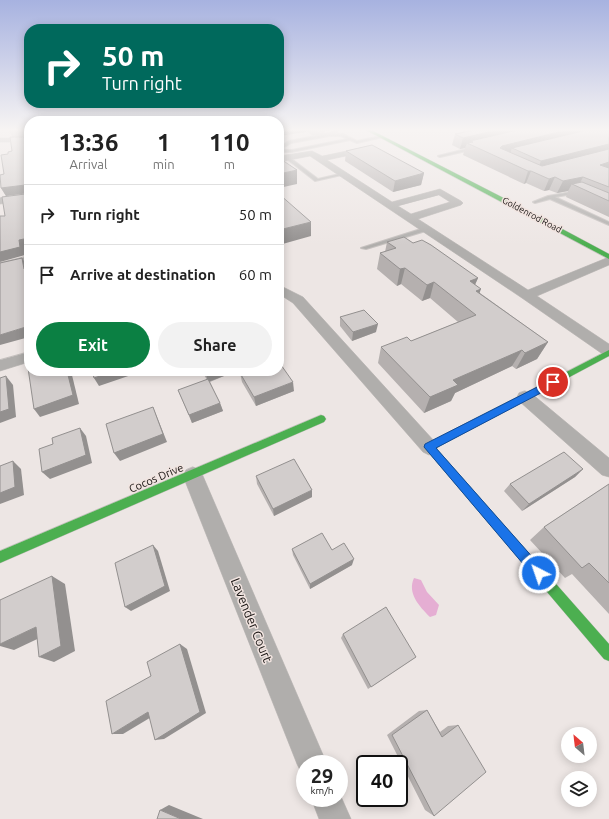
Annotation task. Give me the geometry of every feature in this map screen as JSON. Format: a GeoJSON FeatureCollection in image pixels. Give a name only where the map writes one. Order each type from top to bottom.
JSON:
{"type":"FeatureCollection","features":[{"type":"Feature","properties":{"kind":"main road","name":"Goldenrod Road"},"geometry":{"type":"LineString","coordinates":[[447,168],[609,257]]}},
{"type":"Feature","properties":{"kind":"main road","name":"Goldenrod Road"},"geometry":{"type":"LineString","coordinates":[[531,200],[548,209]]}},
{"type":"Feature","properties":{"kind":"main road"},"geometry":{"type":"LineString","coordinates":[[568,234],[583,237],[609,248]]}},
{"type":"Feature","properties":{"kind":"main road"},"geometry":{"type":"LineString","coordinates":[[609,352],[429,447],[609,654]]}},
{"type":"Feature","properties":{"kind":"main road","name":"Cocos Drive"},"geometry":{"type":"LineString","coordinates":[[0,557],[193,476],[322,419]]}},
{"type":"Feature","properties":{"kind":"street"},"geometry":{"type":"LineString","coordinates":[[335,168],[527,295],[609,352]]}},
{"type":"Feature","properties":{"kind":"street"},"geometry":{"type":"LineString","coordinates":[[390,205],[440,192],[458,203],[410,218]]}},
{"type":"Feature","properties":{"kind":"street"},"geometry":{"type":"LineString","coordinates":[[0,201],[24,198]]}},
{"type":"Feature","properties":{"kind":"street"},"geometry":{"type":"LineString","coordinates":[[0,267],[24,261]]}},
{"type":"Feature","properties":{"kind":"street"},"geometry":{"type":"LineString","coordinates":[[527,295],[609,261]]}},
{"type":"Feature","properties":{"kind":"street"},"geometry":{"type":"LineString","coordinates":[[284,292],[298,300],[429,447]]}},
{"type":"Feature","properties":{"kind":"street"},"geometry":{"type":"LineString","coordinates":[[0,366],[24,359]]}},
{"type":"Feature","properties":{"kind":"street"},"geometry":{"type":"LineString","coordinates":[[525,397],[609,469]]}},
{"type":"Feature","properties":{"kind":"street","name":"Lavender Court"},"geometry":{"type":"LineString","coordinates":[[193,476],[308,755]]}},
{"type":"Feature","properties":{"kind":"street"},"geometry":{"type":"LineString","coordinates":[[330,807],[335,819]]}},
{"type":"Feature","properties":{"kind":"lane"},"geometry":{"type":"LineString","coordinates":[[297,168],[317,180],[344,174]]}},
{"type":"Feature","properties":{"kind":"lane"},"geometry":{"type":"LineString","coordinates":[[531,200],[576,192],[582,195]]}},
{"type":"Feature","properties":{"kind":"lane"},"geometry":{"type":"LineString","coordinates":[[550,197],[609,224]]}},
{"type":"Feature","properties":{"kind":"lane"},"geometry":{"type":"LineString","coordinates":[[364,248],[427,229]]}},
{"type":"Feature","properties":{"kind":"shaded area"},"geometry":{"type":"Polygon","coordinates":[[[414,578],[421,580],[427,592],[439,605],[436,615],[430,617],[415,599],[412,589],[414,578]]]}},
{"type":"Feature","properties":{"kind":"building"},"geometry":{"type":"Polygon","coordinates":[[[3,168],[24,168],[24,185],[1,188],[0,175],[4,174],[3,168]]]}},
{"type":"Feature","properties":{"kind":"building"},"geometry":{"type":"Polygon","coordinates":[[[284,168],[294,168],[297,170],[284,173],[284,168]]]}},
{"type":"Feature","properties":{"kind":"building"},"geometry":{"type":"Polygon","coordinates":[[[374,168],[415,168],[424,173],[395,181],[374,168]]]}},
{"type":"Feature","properties":{"kind":"building"},"geometry":{"type":"Polygon","coordinates":[[[522,168],[609,168],[609,187],[583,177],[563,181],[555,177],[549,179],[522,168]]]}},
{"type":"Feature","properties":{"kind":"building"},"geometry":{"type":"Polygon","coordinates":[[[582,182],[609,193],[609,201],[572,184],[582,182]]]}},
{"type":"Feature","properties":{"kind":"building"},"geometry":{"type":"Polygon","coordinates":[[[24,194],[24,239],[19,240],[20,247],[0,252],[0,216],[5,216],[2,197],[24,194]]]}},
{"type":"Feature","properties":{"kind":"building"},"geometry":{"type":"Polygon","coordinates":[[[284,198],[311,222],[284,229],[284,198]]]}},
{"type":"Feature","properties":{"kind":"building"},"geometry":{"type":"Polygon","coordinates":[[[404,237],[413,243],[422,240],[478,278],[470,281],[481,289],[476,291],[548,342],[525,353],[522,350],[453,380],[458,385],[430,397],[381,347],[407,337],[411,341],[476,315],[434,282],[427,285],[405,268],[400,269],[380,253],[396,248],[387,242],[404,237]]]}},
{"type":"Feature","properties":{"kind":"building"},"geometry":{"type":"Polygon","coordinates":[[[22,258],[24,269],[24,328],[0,335],[0,263],[22,258]]]}},
{"type":"Feature","properties":{"kind":"building"},"geometry":{"type":"Polygon","coordinates":[[[364,310],[378,324],[353,332],[340,317],[364,310]]]}},
{"type":"Feature","properties":{"kind":"building"},"geometry":{"type":"Polygon","coordinates":[[[284,369],[293,382],[254,397],[242,376],[284,376],[284,369]]]}},
{"type":"Feature","properties":{"kind":"building"},"geometry":{"type":"Polygon","coordinates":[[[6,376],[9,409],[0,412],[0,378],[6,376]]]}},
{"type":"Feature","properties":{"kind":"building"},"geometry":{"type":"Polygon","coordinates":[[[29,376],[68,376],[73,395],[34,409],[29,376]]]}},
{"type":"Feature","properties":{"kind":"building"},"geometry":{"type":"Polygon","coordinates":[[[208,379],[220,403],[189,415],[178,390],[208,379]]]}},
{"type":"Feature","properties":{"kind":"building"},"geometry":{"type":"Polygon","coordinates":[[[153,407],[163,434],[114,453],[106,424],[153,407]]]}},
{"type":"Feature","properties":{"kind":"building"},"geometry":{"type":"Polygon","coordinates":[[[80,428],[86,455],[42,472],[39,449],[53,444],[52,438],[80,428]]]}},
{"type":"Feature","properties":{"kind":"building"},"geometry":{"type":"Polygon","coordinates":[[[564,452],[583,469],[529,504],[510,484],[564,452]]]}},
{"type":"Feature","properties":{"kind":"building"},"geometry":{"type":"Polygon","coordinates":[[[294,459],[312,490],[273,509],[256,476],[294,459]]]}},
{"type":"Feature","properties":{"kind":"building"},"geometry":{"type":"Polygon","coordinates":[[[13,461],[15,487],[0,493],[0,466],[13,461]]]}},
{"type":"Feature","properties":{"kind":"building"},"geometry":{"type":"Polygon","coordinates":[[[609,484],[609,583],[589,563],[582,568],[544,527],[609,484]]]}},
{"type":"Feature","properties":{"kind":"building"},"geometry":{"type":"Polygon","coordinates":[[[322,533],[332,550],[344,543],[354,559],[310,584],[292,549],[322,533]]]}},
{"type":"Feature","properties":{"kind":"building"},"geometry":{"type":"Polygon","coordinates":[[[153,545],[165,586],[125,607],[115,563],[153,545]]]}},
{"type":"Feature","properties":{"kind":"building"},"geometry":{"type":"Polygon","coordinates":[[[52,576],[61,646],[39,657],[36,627],[0,644],[0,600],[52,576]]]}},
{"type":"Feature","properties":{"kind":"building"},"geometry":{"type":"Polygon","coordinates":[[[386,607],[416,657],[371,687],[343,634],[386,607]]]}},
{"type":"Feature","properties":{"kind":"building"},"geometry":{"type":"Polygon","coordinates":[[[180,644],[200,712],[155,740],[148,712],[112,734],[106,701],[151,676],[147,662],[180,644]]]}},
{"type":"Feature","properties":{"kind":"building"},"geometry":{"type":"Polygon","coordinates":[[[427,710],[442,737],[458,725],[486,772],[434,816],[408,766],[408,755],[402,755],[392,735],[427,710]]]}},
{"type":"Feature","properties":{"kind":"building"},"geometry":{"type":"Polygon","coordinates":[[[160,810],[181,819],[157,819],[160,810]]]}},
{"type":"Feature","properties":{"kind":"traffic: fast"},"geometry":{"type":"LineString","coordinates":[[442,168],[609,257]]}},
{"type":"Feature","properties":{"kind":"traffic: fast"},"geometry":{"type":"LineString","coordinates":[[609,353],[429,447],[609,654]]}},
{"type":"Feature","properties":{"kind":"traffic: fast"},"geometry":{"type":"LineString","coordinates":[[0,557],[321,419]]}},
{"type":"Feature","properties":{"kind":"route"},"geometry":{"type":"LineString","coordinates":[[539,573],[429,447],[553,382]]}}]}
